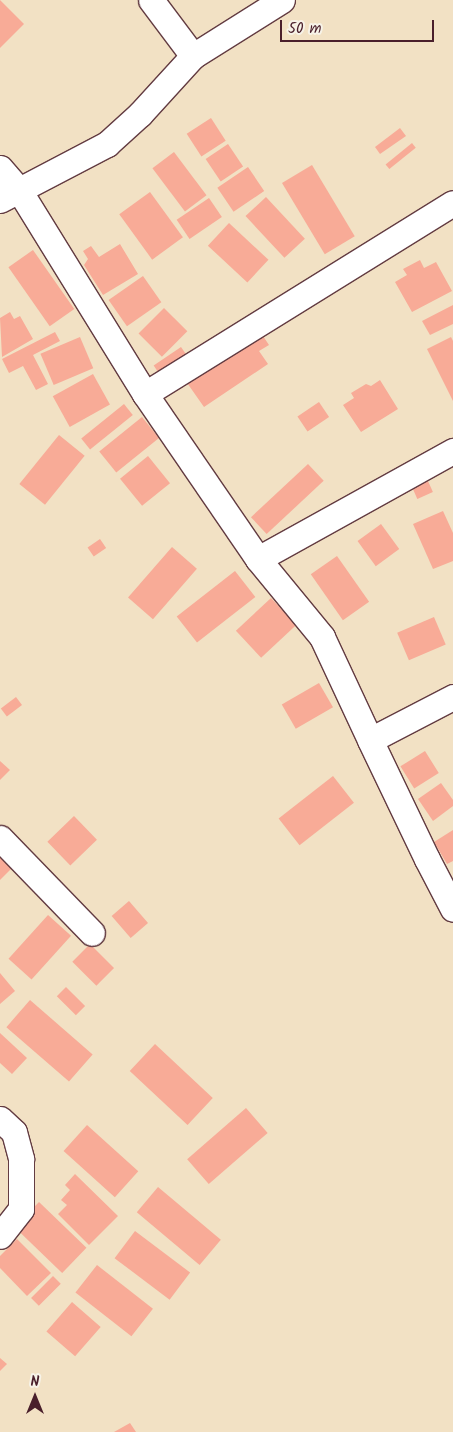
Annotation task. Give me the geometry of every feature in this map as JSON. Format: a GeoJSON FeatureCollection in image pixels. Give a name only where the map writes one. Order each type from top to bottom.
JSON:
{"type":"FeatureCollection","features":[{"type":"Feature","properties":{"kind":"street"},"geometry":{"type":"LineString","coordinates":[[151,0],[193,56]]}},
{"type":"Feature","properties":{"kind":"street"},"geometry":{"type":"LineString","coordinates":[[9,195],[107,144],[140,114],[193,56],[282,0]]}},
{"type":"Feature","properties":{"kind":"street"},"geometry":{"type":"LineString","coordinates":[[0,168],[9,195],[258,559],[322,637],[426,859],[453,908]]}},
{"type":"Feature","properties":{"kind":"street"},"geometry":{"type":"LineString","coordinates":[[146,394],[453,203]]}},
{"type":"Feature","properties":{"kind":"street"},"geometry":{"type":"LineString","coordinates":[[258,559],[453,451]]}},
{"type":"Feature","properties":{"kind":"street"},"geometry":{"type":"LineString","coordinates":[[370,740],[453,697]]}},
{"type":"Feature","properties":{"kind":"street"},"geometry":{"type":"LineString","coordinates":[[0,838],[92,933]]}},
{"type":"Feature","properties":{"kind":"street"},"geometry":{"type":"LineString","coordinates":[[0,1119],[14,1132],[21,1159],[21,1209],[0,1236]]}},
{"type":"Feature","properties":{"kind":"building"},"geometry":{"type":"Polygon","coordinates":[[[0,0],[24,24],[0,48],[0,0]]]}},
{"type":"Feature","properties":{"kind":"building"},"geometry":{"type":"Polygon","coordinates":[[[211,118],[226,141],[201,156],[187,134],[211,118]]]}},
{"type":"Feature","properties":{"kind":"building"},"geometry":{"type":"Polygon","coordinates":[[[400,128],[406,136],[380,154],[375,147],[400,128]]]}},
{"type":"Feature","properties":{"kind":"building"},"geometry":{"type":"Polygon","coordinates":[[[412,143],[416,148],[389,169],[386,164],[412,143]]]}},
{"type":"Feature","properties":{"kind":"building"},"geometry":{"type":"Polygon","coordinates":[[[228,144],[243,166],[221,181],[206,159],[228,144]]]}},
{"type":"Feature","properties":{"kind":"building"},"geometry":{"type":"Polygon","coordinates":[[[174,152],[206,195],[185,211],[152,168],[174,152]]]}},
{"type":"Feature","properties":{"kind":"building"},"geometry":{"type":"Polygon","coordinates":[[[312,165],[355,236],[325,254],[282,183],[312,165]]]}},
{"type":"Feature","properties":{"kind":"building"},"geometry":{"type":"Polygon","coordinates":[[[248,167],[264,191],[234,212],[217,188],[248,167]]]}},
{"type":"Feature","properties":{"kind":"building"},"geometry":{"type":"Polygon","coordinates":[[[150,192],[183,237],[152,260],[119,214],[150,192]]]}},
{"type":"Feature","properties":{"kind":"building"},"geometry":{"type":"Polygon","coordinates":[[[266,197],[305,239],[284,258],[246,216],[266,197]]]}},
{"type":"Feature","properties":{"kind":"building"},"geometry":{"type":"Polygon","coordinates":[[[209,198],[222,217],[190,239],[177,220],[209,198]]]}},
{"type":"Feature","properties":{"kind":"building"},"geometry":{"type":"Polygon","coordinates":[[[229,223],[268,260],[247,282],[208,246],[229,223]]]}},
{"type":"Feature","properties":{"kind":"building"},"geometry":{"type":"Polygon","coordinates":[[[120,244],[138,274],[103,295],[84,265],[88,259],[83,251],[91,246],[99,257],[120,244]]]}},
{"type":"Feature","properties":{"kind":"building"},"geometry":{"type":"Polygon","coordinates":[[[33,250],[74,309],[50,326],[8,267],[33,250]]]}},
{"type":"Feature","properties":{"kind":"building"},"geometry":{"type":"Polygon","coordinates":[[[420,260],[424,268],[436,262],[452,291],[412,312],[395,282],[407,275],[403,269],[420,260]]]}},
{"type":"Feature","properties":{"kind":"building"},"geometry":{"type":"Polygon","coordinates":[[[143,276],[161,302],[127,326],[109,300],[143,276]]]}},
{"type":"Feature","properties":{"kind":"building"},"geometry":{"type":"Polygon","coordinates":[[[453,305],[453,324],[430,335],[422,321],[453,305]]]}},
{"type":"Feature","properties":{"kind":"building"},"geometry":{"type":"Polygon","coordinates":[[[164,308],[187,331],[162,357],[139,333],[164,308]]]}},
{"type":"Feature","properties":{"kind":"building"},"geometry":{"type":"Polygon","coordinates":[[[10,312],[14,319],[20,316],[33,339],[2,357],[0,318],[10,312]]]}},
{"type":"Feature","properties":{"kind":"building"},"geometry":{"type":"Polygon","coordinates":[[[259,330],[269,345],[259,351],[268,364],[204,407],[185,380],[259,330]]]}},
{"type":"Feature","properties":{"kind":"building"},"geometry":{"type":"Polygon","coordinates":[[[55,332],[60,341],[33,355],[48,384],[36,390],[23,366],[9,373],[2,359],[55,332]]]}},
{"type":"Feature","properties":{"kind":"building"},"geometry":{"type":"Polygon","coordinates":[[[80,337],[93,368],[54,385],[40,354],[80,337]]]}},
{"type":"Feature","properties":{"kind":"building"},"geometry":{"type":"Polygon","coordinates":[[[451,337],[453,341],[453,401],[427,349],[451,337]]]}},
{"type":"Feature","properties":{"kind":"building"},"geometry":{"type":"Polygon","coordinates":[[[181,347],[187,356],[160,375],[154,365],[181,347]]]}},
{"type":"Feature","properties":{"kind":"building"},"geometry":{"type":"Polygon","coordinates":[[[93,374],[110,405],[70,427],[53,396],[93,374]]]}},
{"type":"Feature","properties":{"kind":"building"},"geometry":{"type":"Polygon","coordinates":[[[380,380],[398,409],[361,432],[343,405],[354,398],[351,393],[366,384],[371,386],[380,380]]]}},
{"type":"Feature","properties":{"kind":"building"},"geometry":{"type":"Polygon","coordinates":[[[319,402],[329,417],[308,431],[297,417],[319,402]]]}},
{"type":"Feature","properties":{"kind":"building"},"geometry":{"type":"Polygon","coordinates":[[[124,404],[133,415],[90,449],[81,439],[124,404]]]}},
{"type":"Feature","properties":{"kind":"building"},"geometry":{"type":"Polygon","coordinates":[[[142,417],[159,438],[116,473],[99,452],[142,417]]]}},
{"type":"Feature","properties":{"kind":"building"},"geometry":{"type":"Polygon","coordinates":[[[59,435],[85,456],[45,505],[19,484],[59,435]]]}},
{"type":"Feature","properties":{"kind":"building"},"geometry":{"type":"Polygon","coordinates":[[[148,456],[170,483],[142,506],[120,479],[148,456]]]}},
{"type":"Feature","properties":{"kind":"building"},"geometry":{"type":"Polygon","coordinates":[[[308,464],[324,481],[267,534],[251,517],[308,464]]]}},
{"type":"Feature","properties":{"kind":"building"},"geometry":{"type":"Polygon","coordinates":[[[428,481],[433,492],[417,499],[412,488],[428,481]]]}},
{"type":"Feature","properties":{"kind":"building"},"geometry":{"type":"Polygon","coordinates":[[[443,511],[453,533],[453,561],[433,569],[413,524],[443,511]]]}},
{"type":"Feature","properties":{"kind":"building"},"geometry":{"type":"Polygon","coordinates":[[[381,524],[399,549],[376,566],[358,541],[381,524]]]}},
{"type":"Feature","properties":{"kind":"building"},"geometry":{"type":"Polygon","coordinates":[[[100,539],[106,548],[94,557],[88,547],[100,539]]]}},
{"type":"Feature","properties":{"kind":"building"},"geometry":{"type":"Polygon","coordinates":[[[172,547],[197,569],[153,619],[128,598],[172,547]]]}},
{"type":"Feature","properties":{"kind":"building"},"geometry":{"type":"Polygon","coordinates":[[[337,556],[369,602],[343,620],[311,574],[337,556]]]}},
{"type":"Feature","properties":{"kind":"building"},"geometry":{"type":"Polygon","coordinates":[[[235,571],[255,597],[197,643],[177,617],[235,571]]]}},
{"type":"Feature","properties":{"kind":"building"},"geometry":{"type":"Polygon","coordinates":[[[271,598],[296,625],[261,658],[236,631],[271,598]]]}},
{"type":"Feature","properties":{"kind":"building"},"geometry":{"type":"Polygon","coordinates":[[[434,617],[446,645],[409,660],[397,633],[434,617]]]}},
{"type":"Feature","properties":{"kind":"building"},"geometry":{"type":"Polygon","coordinates":[[[319,683],[333,707],[296,729],[282,704],[319,683]]]}},
{"type":"Feature","properties":{"kind":"building"},"geometry":{"type":"Polygon","coordinates":[[[16,697],[22,705],[7,716],[1,708],[16,697]]]}},
{"type":"Feature","properties":{"kind":"building"},"geometry":{"type":"Polygon","coordinates":[[[425,751],[439,773],[414,788],[400,766],[425,751]]]}},
{"type":"Feature","properties":{"kind":"building"},"geometry":{"type":"Polygon","coordinates":[[[0,761],[10,770],[0,780],[0,761]]]}},
{"type":"Feature","properties":{"kind":"building"},"geometry":{"type":"Polygon","coordinates":[[[333,776],[354,803],[300,845],[279,818],[333,776]]]}},
{"type":"Feature","properties":{"kind":"building"},"geometry":{"type":"Polygon","coordinates":[[[441,783],[453,800],[453,806],[433,821],[418,799],[441,783]]]}},
{"type":"Feature","properties":{"kind":"building"},"geometry":{"type":"Polygon","coordinates":[[[74,816],[97,840],[70,865],[47,842],[74,816]]]}},
{"type":"Feature","properties":{"kind":"building"},"geometry":{"type":"Polygon","coordinates":[[[453,830],[453,861],[447,864],[434,842],[453,830]]]}},
{"type":"Feature","properties":{"kind":"building"},"geometry":{"type":"Polygon","coordinates":[[[0,850],[16,864],[0,880],[0,850]]]}},
{"type":"Feature","properties":{"kind":"building"},"geometry":{"type":"Polygon","coordinates":[[[129,901],[148,923],[131,938],[112,916],[129,901]]]}},
{"type":"Feature","properties":{"kind":"building"},"geometry":{"type":"Polygon","coordinates":[[[48,915],[71,936],[32,980],[9,959],[48,915]]]}},
{"type":"Feature","properties":{"kind":"building"},"geometry":{"type":"Polygon","coordinates":[[[90,944],[114,968],[96,986],[72,962],[90,944]]]}},
{"type":"Feature","properties":{"kind":"building"},"geometry":{"type":"Polygon","coordinates":[[[0,973],[15,991],[0,1004],[0,973]]]}},
{"type":"Feature","properties":{"kind":"building"},"geometry":{"type":"Polygon","coordinates":[[[66,987],[85,1006],[76,1015],[57,996],[66,987]]]}},
{"type":"Feature","properties":{"kind":"building"},"geometry":{"type":"Polygon","coordinates":[[[30,1000],[93,1054],[69,1082],[6,1027],[30,1000]]]}},
{"type":"Feature","properties":{"kind":"building"},"geometry":{"type":"Polygon","coordinates":[[[0,1033],[27,1058],[12,1074],[0,1063],[0,1033]]]}},
{"type":"Feature","properties":{"kind":"building"},"geometry":{"type":"Polygon","coordinates":[[[155,1044],[213,1098],[188,1125],[130,1071],[155,1044]]]}},
{"type":"Feature","properties":{"kind":"building"},"geometry":{"type":"Polygon","coordinates":[[[246,1108],[268,1133],[209,1184],[187,1159],[246,1108]]]}},
{"type":"Feature","properties":{"kind":"building"},"geometry":{"type":"Polygon","coordinates":[[[87,1125],[138,1171],[115,1197],[64,1151],[87,1125]]]}},
{"type":"Feature","properties":{"kind":"building"},"geometry":{"type":"Polygon","coordinates":[[[75,1174],[118,1216],[89,1245],[58,1214],[67,1205],[61,1200],[70,1190],[65,1185],[75,1174]]]}},
{"type":"Feature","properties":{"kind":"building"},"geometry":{"type":"Polygon","coordinates":[[[158,1187],[221,1240],[200,1265],[137,1212],[158,1187]]]}},
{"type":"Feature","properties":{"kind":"building"},"geometry":{"type":"Polygon","coordinates":[[[39,1202],[86,1248],[62,1273],[15,1227],[39,1202]]]}},
{"type":"Feature","properties":{"kind":"building"},"geometry":{"type":"Polygon","coordinates":[[[135,1231],[190,1273],[170,1300],[115,1258],[135,1231]]]}},
{"type":"Feature","properties":{"kind":"building"},"geometry":{"type":"Polygon","coordinates":[[[17,1239],[51,1273],[27,1296],[0,1268],[0,1256],[17,1239]]]}},
{"type":"Feature","properties":{"kind":"building"},"geometry":{"type":"Polygon","coordinates":[[[97,1265],[153,1309],[131,1336],[75,1293],[97,1265]]]}},
{"type":"Feature","properties":{"kind":"building"},"geometry":{"type":"Polygon","coordinates":[[[53,1276],[61,1284],[39,1306],[31,1298],[53,1276]]]}},
{"type":"Feature","properties":{"kind":"building"},"geometry":{"type":"Polygon","coordinates":[[[72,1302],[101,1327],[75,1356],[46,1331],[72,1302]]]}},
{"type":"Feature","properties":{"kind":"building"},"geometry":{"type":"Polygon","coordinates":[[[0,1358],[7,1364],[0,1371],[0,1358]]]}},
{"type":"Feature","properties":{"kind":"building"},"geometry":{"type":"Polygon","coordinates":[[[130,1423],[136,1432],[114,1432],[130,1423]]]}}]}
